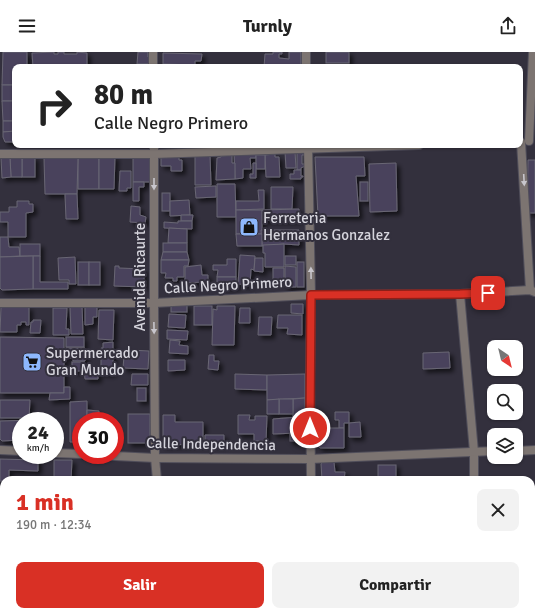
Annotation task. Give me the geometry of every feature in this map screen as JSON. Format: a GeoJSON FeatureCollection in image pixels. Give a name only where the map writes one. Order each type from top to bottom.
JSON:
{"type":"FeatureCollection","features":[{"type":"Feature","properties":{"kind":"street"},"geometry":{"type":"LineString","coordinates":[[153,52],[153,64]]}},
{"type":"Feature","properties":{"kind":"street"},"geometry":{"type":"LineString","coordinates":[[306,52],[306,64]]}},
{"type":"Feature","properties":{"kind":"street"},"geometry":{"type":"LineString","coordinates":[[533,52],[526,141],[533,291]]}},
{"type":"Feature","properties":{"kind":"street","name":"Avenida Ricaurte"},"geometry":{"type":"LineString","coordinates":[[154,148],[155,458],[157,476]]}},
{"type":"Feature","properties":{"kind":"street"},"geometry":{"type":"LineString","coordinates":[[0,154],[154,154],[286,148]]}},
{"type":"Feature","properties":{"kind":"street"},"geometry":{"type":"LineString","coordinates":[[308,148],[311,295],[311,476]]}},
{"type":"Feature","properties":{"kind":"street","name":"Calle Negro Primero"},"geometry":{"type":"LineString","coordinates":[[0,303],[154,303],[311,295],[460,294],[533,291]]}},
{"type":"Feature","properties":{"kind":"street"},"geometry":{"type":"LineString","coordinates":[[460,294],[474,452],[474,476]]}},
{"type":"Feature","properties":{"kind":"street"},"geometry":{"type":"LineString","coordinates":[[0,450],[12,451]]}},
{"type":"Feature","properties":{"kind":"street"},"geometry":{"type":"LineString","coordinates":[[523,451],[535,450]]}},
{"type":"Feature","properties":{"kind":"street","name":"Calle Independencia"},"geometry":{"type":"LineString","coordinates":[[124,456],[310,460],[487,451]]}},
{"type":"Feature","properties":{"kind":"building"},"geometry":{"type":"Polygon","coordinates":[[[3,52],[27,52],[27,64],[12,64],[12,85],[2,85],[3,52]]]}},
{"type":"Feature","properties":{"kind":"building"},"geometry":{"type":"Polygon","coordinates":[[[138,52],[148,52],[150,64],[137,64],[138,52]]]}},
{"type":"Feature","properties":{"kind":"building"},"geometry":{"type":"Polygon","coordinates":[[[273,52],[282,52],[282,54],[279,54],[279,58],[289,59],[289,52],[301,52],[301,64],[264,64],[265,54],[273,54],[273,52]]]}},
{"type":"Feature","properties":{"kind":"building"},"geometry":{"type":"Polygon","coordinates":[[[326,52],[349,52],[349,63],[326,63],[326,52]]]}},
{"type":"Feature","properties":{"kind":"building"},"geometry":{"type":"Polygon","coordinates":[[[32,53],[87,53],[87,64],[33,64],[32,53]]]}},
{"type":"Feature","properties":{"kind":"building"},"geometry":{"type":"Polygon","coordinates":[[[163,53],[202,54],[201,61],[195,61],[195,64],[163,64],[163,53]]]}},
{"type":"Feature","properties":{"kind":"building"},"geometry":{"type":"Polygon","coordinates":[[[2,85],[12,85],[12,101],[2,101],[2,85]]]}},
{"type":"Feature","properties":{"kind":"building"},"geometry":{"type":"Polygon","coordinates":[[[2,101],[12,101],[12,121],[3,121],[2,101]]]}},
{"type":"Feature","properties":{"kind":"building"},"geometry":{"type":"Polygon","coordinates":[[[3,121],[12,121],[12,131],[3,132],[3,121]]]}},
{"type":"Feature","properties":{"kind":"building"},"geometry":{"type":"Polygon","coordinates":[[[12,131],[12,142],[5,142],[3,132],[12,131]]]}},
{"type":"Feature","properties":{"kind":"building"},"geometry":{"type":"Polygon","coordinates":[[[297,150],[304,152],[304,155],[302,155],[302,164],[305,164],[305,166],[301,168],[301,170],[297,170],[297,150]]]}},
{"type":"Feature","properties":{"kind":"building"},"geometry":{"type":"Polygon","coordinates":[[[234,152],[256,152],[256,158],[250,158],[251,169],[243,169],[243,178],[235,179],[234,152]]]}},
{"type":"Feature","properties":{"kind":"building"},"geometry":{"type":"Polygon","coordinates":[[[285,152],[295,152],[296,168],[286,168],[285,152]]]}},
{"type":"Feature","properties":{"kind":"building"},"geometry":{"type":"Polygon","coordinates":[[[275,154],[275,157],[279,157],[280,177],[266,177],[265,155],[275,154]]]}},
{"type":"Feature","properties":{"kind":"building"},"geometry":{"type":"Polygon","coordinates":[[[179,155],[179,160],[182,160],[182,171],[171,171],[171,166],[161,166],[161,158],[163,156],[179,155]]]}},
{"type":"Feature","properties":{"kind":"building"},"geometry":{"type":"Polygon","coordinates":[[[195,155],[210,155],[211,185],[195,185],[195,155]]]}},
{"type":"Feature","properties":{"kind":"building"},"geometry":{"type":"Polygon","coordinates":[[[232,155],[232,163],[235,163],[235,179],[216,180],[217,158],[232,155]]]}},
{"type":"Feature","properties":{"kind":"building"},"geometry":{"type":"Polygon","coordinates":[[[256,155],[265,155],[265,169],[256,169],[256,155]]]}},
{"type":"Feature","properties":{"kind":"building"},"geometry":{"type":"Polygon","coordinates":[[[86,156],[99,158],[99,189],[78,189],[78,158],[86,158],[86,156]]]}},
{"type":"Feature","properties":{"kind":"building"},"geometry":{"type":"Polygon","coordinates":[[[115,156],[114,189],[99,189],[99,158],[115,156]]]}},
{"type":"Feature","properties":{"kind":"building"},"geometry":{"type":"Polygon","coordinates":[[[22,157],[35,157],[35,177],[22,177],[22,157]]]}},
{"type":"Feature","properties":{"kind":"building"},"geometry":{"type":"Polygon","coordinates":[[[22,157],[22,177],[11,177],[10,158],[22,157]]]}},
{"type":"Feature","properties":{"kind":"building"},"geometry":{"type":"Polygon","coordinates":[[[133,157],[151,157],[150,182],[133,182],[133,157]]]}},
{"type":"Feature","properties":{"kind":"building"},"geometry":{"type":"Polygon","coordinates":[[[315,157],[364,157],[365,176],[356,176],[359,216],[318,216],[315,157]]]}},
{"type":"Feature","properties":{"kind":"building"},"geometry":{"type":"Polygon","coordinates":[[[1,158],[10,158],[11,177],[2,178],[1,158]]]}},
{"type":"Feature","properties":{"kind":"building"},"geometry":{"type":"Polygon","coordinates":[[[44,158],[78,158],[77,194],[45,194],[44,158]]]}},
{"type":"Feature","properties":{"kind":"building"},"geometry":{"type":"Polygon","coordinates":[[[528,160],[535,160],[535,213],[527,213],[528,160]]]}},
{"type":"Feature","properties":{"kind":"building"},"geometry":{"type":"Polygon","coordinates":[[[253,163],[256,163],[256,178],[250,178],[250,174],[253,174],[253,163]]]}},
{"type":"Feature","properties":{"kind":"building"},"geometry":{"type":"Polygon","coordinates":[[[396,163],[397,211],[370,212],[369,164],[396,163]]]}},
{"type":"Feature","properties":{"kind":"building"},"geometry":{"type":"Polygon","coordinates":[[[294,170],[301,170],[301,176],[303,177],[301,177],[301,179],[290,179],[290,174],[294,174],[294,170]]]}},
{"type":"Feature","properties":{"kind":"building"},"geometry":{"type":"Polygon","coordinates":[[[120,171],[131,171],[131,188],[127,188],[127,191],[119,191],[120,171]]]}},
{"type":"Feature","properties":{"kind":"building"},"geometry":{"type":"Polygon","coordinates":[[[133,182],[144,182],[144,187],[139,187],[139,201],[133,201],[133,182]]]}},
{"type":"Feature","properties":{"kind":"building"},"geometry":{"type":"Polygon","coordinates":[[[360,182],[368,182],[368,201],[360,201],[360,182]]]}},
{"type":"Feature","properties":{"kind":"building"},"geometry":{"type":"Polygon","coordinates":[[[217,184],[235,184],[236,217],[217,217],[217,184]]]}},
{"type":"Feature","properties":{"kind":"building"},"geometry":{"type":"Polygon","coordinates":[[[216,186],[216,197],[196,198],[195,187],[216,186]]]}},
{"type":"Feature","properties":{"kind":"building"},"geometry":{"type":"Polygon","coordinates":[[[271,187],[293,187],[292,209],[271,209],[271,187]]]}},
{"type":"Feature","properties":{"kind":"building"},"geometry":{"type":"Polygon","coordinates":[[[258,190],[264,190],[264,209],[236,210],[236,201],[259,201],[258,190]]]}},
{"type":"Feature","properties":{"kind":"building"},"geometry":{"type":"Polygon","coordinates":[[[162,193],[170,193],[170,211],[162,211],[162,193]]]}},
{"type":"Feature","properties":{"kind":"building"},"geometry":{"type":"Polygon","coordinates":[[[65,194],[77,194],[78,219],[66,219],[65,194]]]}},
{"type":"Feature","properties":{"kind":"building"},"geometry":{"type":"Polygon","coordinates":[[[189,200],[190,215],[170,216],[170,201],[189,200]]]}},
{"type":"Feature","properties":{"kind":"building"},"geometry":{"type":"Polygon","coordinates":[[[17,201],[29,201],[29,204],[33,204],[33,212],[26,213],[26,237],[8,237],[8,222],[0,222],[0,212],[9,212],[9,207],[17,207],[17,201]]]}},
{"type":"Feature","properties":{"kind":"building"},"geometry":{"type":"Polygon","coordinates":[[[131,206],[140,207],[140,215],[146,217],[145,223],[130,222],[131,206]]]}},
{"type":"Feature","properties":{"kind":"building"},"geometry":{"type":"Polygon","coordinates":[[[299,209],[299,220],[262,220],[262,210],[299,209]]]}},
{"type":"Feature","properties":{"kind":"building","name":"Ferreteria Hermanos Gonzalez"},"geometry":{"type":"Polygon","coordinates":[[[236,210],[262,210],[262,234],[236,234],[236,210]]]}},
{"type":"Feature","properties":{"kind":"building"},"geometry":{"type":"Polygon","coordinates":[[[181,215],[193,215],[192,221],[181,221],[181,215]]]}},
{"type":"Feature","properties":{"kind":"building"},"geometry":{"type":"Polygon","coordinates":[[[178,221],[192,221],[192,229],[164,228],[164,222],[178,223],[178,221]]]}},
{"type":"Feature","properties":{"kind":"building"},"geometry":{"type":"Polygon","coordinates":[[[169,228],[187,229],[187,243],[168,243],[169,228]]]}},
{"type":"Feature","properties":{"kind":"building"},"geometry":{"type":"Polygon","coordinates":[[[261,230],[299,230],[299,245],[284,244],[262,246],[261,230]]]}},
{"type":"Feature","properties":{"kind":"building"},"geometry":{"type":"Polygon","coordinates":[[[236,234],[262,234],[262,246],[237,246],[236,234]]]}},
{"type":"Feature","properties":{"kind":"building"},"geometry":{"type":"Polygon","coordinates":[[[0,237],[8,237],[9,247],[19,247],[20,256],[0,257],[0,237]]]}},
{"type":"Feature","properties":{"kind":"building"},"geometry":{"type":"Polygon","coordinates":[[[163,243],[187,243],[187,252],[163,252],[163,243]]]}},
{"type":"Feature","properties":{"kind":"building"},"geometry":{"type":"Polygon","coordinates":[[[20,244],[40,244],[40,256],[20,256],[20,244]]]}},
{"type":"Feature","properties":{"kind":"building"},"geometry":{"type":"Polygon","coordinates":[[[284,244],[284,267],[265,267],[265,253],[263,253],[263,245],[284,244]]]}},
{"type":"Feature","properties":{"kind":"building"},"geometry":{"type":"Polygon","coordinates":[[[163,252],[187,252],[189,260],[161,260],[163,252]]]}},
{"type":"Feature","properties":{"kind":"building"},"geometry":{"type":"Polygon","coordinates":[[[240,255],[255,256],[254,270],[251,269],[250,285],[238,284],[240,255]]]}},
{"type":"Feature","properties":{"kind":"building"},"geometry":{"type":"Polygon","coordinates":[[[33,256],[40,256],[40,282],[68,282],[68,289],[33,289],[33,256]]]}},
{"type":"Feature","properties":{"kind":"building"},"geometry":{"type":"Polygon","coordinates":[[[33,256],[33,289],[2,290],[0,288],[0,257],[33,256]]]}},
{"type":"Feature","properties":{"kind":"building"},"geometry":{"type":"Polygon","coordinates":[[[285,256],[296,256],[296,265],[285,265],[285,256]]]}},
{"type":"Feature","properties":{"kind":"building"},"geometry":{"type":"Polygon","coordinates":[[[75,257],[76,284],[69,284],[69,280],[59,280],[58,258],[75,257]]]}},
{"type":"Feature","properties":{"kind":"building"},"geometry":{"type":"Polygon","coordinates":[[[255,258],[263,258],[263,272],[254,271],[255,258]]]}},
{"type":"Feature","properties":{"kind":"building"},"geometry":{"type":"Polygon","coordinates":[[[227,259],[236,259],[236,277],[217,277],[218,270],[213,270],[213,265],[227,265],[227,259]]]}},
{"type":"Feature","properties":{"kind":"building"},"geometry":{"type":"Polygon","coordinates":[[[161,260],[189,260],[188,266],[184,266],[184,277],[177,277],[177,281],[173,281],[173,278],[165,278],[166,273],[161,273],[161,260]]]}},
{"type":"Feature","properties":{"kind":"building"},"geometry":{"type":"Polygon","coordinates":[[[78,262],[89,262],[89,285],[78,285],[78,262]]]}},
{"type":"Feature","properties":{"kind":"building"},"geometry":{"type":"Polygon","coordinates":[[[89,262],[100,262],[100,285],[89,285],[89,262]]]}},
{"type":"Feature","properties":{"kind":"building"},"geometry":{"type":"Polygon","coordinates":[[[297,262],[304,262],[304,287],[297,287],[297,262]]]}},
{"type":"Feature","properties":{"kind":"building"},"geometry":{"type":"Polygon","coordinates":[[[201,265],[202,275],[208,275],[208,284],[203,284],[203,282],[185,283],[185,267],[201,265]]]}},
{"type":"Feature","properties":{"kind":"building"},"geometry":{"type":"Polygon","coordinates":[[[115,266],[119,266],[119,268],[144,269],[144,287],[114,286],[115,266]]]}},
{"type":"Feature","properties":{"kind":"building"},"geometry":{"type":"Polygon","coordinates":[[[285,266],[296,267],[296,287],[285,287],[285,266]]]}},
{"type":"Feature","properties":{"kind":"building"},"geometry":{"type":"Polygon","coordinates":[[[273,268],[284,268],[284,281],[273,282],[273,268]]]}},
{"type":"Feature","properties":{"kind":"building"},"geometry":{"type":"Polygon","coordinates":[[[217,277],[236,277],[236,287],[217,287],[217,277]]]}},
{"type":"Feature","properties":{"kind":"building"},"geometry":{"type":"Polygon","coordinates":[[[291,304],[303,304],[303,314],[291,313],[291,304]]]}},
{"type":"Feature","properties":{"kind":"building"},"geometry":{"type":"Polygon","coordinates":[[[171,305],[187,305],[187,312],[171,312],[171,305]]]}},
{"type":"Feature","properties":{"kind":"building"},"geometry":{"type":"Polygon","coordinates":[[[82,306],[83,334],[71,334],[70,307],[82,306]]]}},
{"type":"Feature","properties":{"kind":"building"},"geometry":{"type":"Polygon","coordinates":[[[85,306],[97,306],[97,317],[93,317],[93,324],[85,325],[85,306]]]}},
{"type":"Feature","properties":{"kind":"building"},"geometry":{"type":"Polygon","coordinates":[[[194,306],[212,306],[212,325],[194,325],[194,306]]]}},
{"type":"Feature","properties":{"kind":"building"},"geometry":{"type":"Polygon","coordinates":[[[217,306],[235,306],[234,345],[212,345],[213,309],[217,310],[217,306]]]}},
{"type":"Feature","properties":{"kind":"building"},"geometry":{"type":"Polygon","coordinates":[[[1,307],[29,307],[29,325],[26,325],[26,322],[21,322],[21,325],[17,325],[17,332],[0,332],[1,307]]]}},
{"type":"Feature","properties":{"kind":"building"},"geometry":{"type":"Polygon","coordinates":[[[53,308],[67,308],[66,329],[69,329],[69,335],[53,335],[53,308]]]}},
{"type":"Feature","properties":{"kind":"building"},"geometry":{"type":"Polygon","coordinates":[[[240,308],[250,308],[250,323],[239,323],[240,308]]]}},
{"type":"Feature","properties":{"kind":"building"},"geometry":{"type":"Polygon","coordinates":[[[99,310],[114,310],[113,340],[98,339],[99,310]]]}},
{"type":"Feature","properties":{"kind":"building"},"geometry":{"type":"Polygon","coordinates":[[[169,314],[186,315],[185,328],[168,327],[169,314]]]}},
{"type":"Feature","properties":{"kind":"building"},"geometry":{"type":"Polygon","coordinates":[[[278,315],[302,315],[302,335],[287,334],[288,328],[277,328],[278,315]]]}},
{"type":"Feature","properties":{"kind":"building"},"geometry":{"type":"Polygon","coordinates":[[[259,317],[272,317],[271,335],[258,335],[259,317]]]}},
{"type":"Feature","properties":{"kind":"building"},"geometry":{"type":"Polygon","coordinates":[[[33,320],[41,320],[40,333],[30,333],[31,322],[33,322],[33,320]]]}},
{"type":"Feature","properties":{"kind":"building"},"geometry":{"type":"Polygon","coordinates":[[[167,330],[188,331],[187,340],[167,339],[167,330]]]}},
{"type":"Feature","properties":{"kind":"building","name":"Supermercado Gran Mundo"},"geometry":{"type":"Polygon","coordinates":[[[0,337],[64,338],[64,393],[0,393],[0,337]]]}},
{"type":"Feature","properties":{"kind":"building"},"geometry":{"type":"Polygon","coordinates":[[[66,337],[84,337],[84,347],[66,347],[66,337]]]}},
{"type":"Feature","properties":{"kind":"building"},"geometry":{"type":"Polygon","coordinates":[[[170,340],[180,341],[179,345],[188,346],[188,354],[169,353],[170,340]]]}},
{"type":"Feature","properties":{"kind":"building"},"geometry":{"type":"Polygon","coordinates":[[[113,342],[113,373],[101,373],[101,348],[103,348],[103,343],[113,342]]]}},
{"type":"Feature","properties":{"kind":"building"},"geometry":{"type":"Polygon","coordinates":[[[66,348],[85,348],[85,361],[73,361],[73,358],[66,358],[66,348]]]}},
{"type":"Feature","properties":{"kind":"building"},"geometry":{"type":"Polygon","coordinates":[[[130,350],[149,351],[148,369],[123,368],[124,356],[129,356],[130,350]]]}},
{"type":"Feature","properties":{"kind":"building"},"geometry":{"type":"Polygon","coordinates":[[[449,352],[450,368],[423,369],[423,353],[449,352]]]}},
{"type":"Feature","properties":{"kind":"building"},"geometry":{"type":"Polygon","coordinates":[[[209,355],[214,355],[214,361],[219,361],[218,370],[208,369],[209,355]]]}},
{"type":"Feature","properties":{"kind":"building"},"geometry":{"type":"Polygon","coordinates":[[[168,360],[185,360],[185,370],[168,371],[168,360]]]}},
{"type":"Feature","properties":{"kind":"building"},"geometry":{"type":"Polygon","coordinates":[[[72,362],[84,362],[84,371],[72,371],[72,362]]]}},
{"type":"Feature","properties":{"kind":"building"},"geometry":{"type":"Polygon","coordinates":[[[84,371],[98,371],[98,379],[85,379],[84,371]]]}},
{"type":"Feature","properties":{"kind":"building"},"geometry":{"type":"Polygon","coordinates":[[[132,374],[148,374],[148,385],[131,385],[132,374]]]}},
{"type":"Feature","properties":{"kind":"building"},"geometry":{"type":"Polygon","coordinates":[[[235,374],[267,375],[267,390],[235,389],[235,374]]]}},
{"type":"Feature","properties":{"kind":"building"},"geometry":{"type":"Polygon","coordinates":[[[305,374],[305,398],[267,400],[267,375],[305,374]]]}},
{"type":"Feature","properties":{"kind":"building"},"geometry":{"type":"Polygon","coordinates":[[[64,387],[70,387],[70,399],[49,400],[50,393],[64,393],[64,387]]]}},
{"type":"Feature","properties":{"kind":"building"},"geometry":{"type":"Polygon","coordinates":[[[137,388],[146,388],[146,401],[137,401],[137,388]]]}},
{"type":"Feature","properties":{"kind":"building"},"geometry":{"type":"Polygon","coordinates":[[[305,398],[305,417],[293,417],[293,399],[305,398]]]}},
{"type":"Feature","properties":{"kind":"building"},"geometry":{"type":"Polygon","coordinates":[[[279,399],[293,399],[293,414],[279,414],[279,399]]]}},
{"type":"Feature","properties":{"kind":"building"},"geometry":{"type":"Polygon","coordinates":[[[279,399],[279,414],[267,414],[267,400],[279,399]]]}},
{"type":"Feature","properties":{"kind":"building"},"geometry":{"type":"Polygon","coordinates":[[[0,400],[30,400],[29,412],[12,412],[12,418],[0,418],[0,400]]]}},
{"type":"Feature","properties":{"kind":"building"},"geometry":{"type":"Polygon","coordinates":[[[87,401],[87,412],[72,412],[72,442],[70,442],[70,402],[87,401]]]}},
{"type":"Feature","properties":{"kind":"building"},"geometry":{"type":"Polygon","coordinates":[[[87,410],[99,411],[99,412],[87,412],[87,410]]]}},
{"type":"Feature","properties":{"kind":"building"},"geometry":{"type":"Polygon","coordinates":[[[335,412],[349,412],[349,423],[344,423],[344,428],[339,428],[339,420],[335,420],[335,412]]]}},
{"type":"Feature","properties":{"kind":"building"},"geometry":{"type":"Polygon","coordinates":[[[128,414],[150,414],[150,443],[128,443],[128,414]]]}},
{"type":"Feature","properties":{"kind":"building"},"geometry":{"type":"Polygon","coordinates":[[[163,415],[175,415],[175,422],[203,422],[203,444],[163,445],[163,415]]]}},
{"type":"Feature","properties":{"kind":"building"},"geometry":{"type":"Polygon","coordinates":[[[238,415],[250,415],[249,420],[255,420],[255,416],[267,416],[266,441],[254,441],[254,434],[238,434],[238,415]]]}},
{"type":"Feature","properties":{"kind":"building"},"geometry":{"type":"Polygon","coordinates":[[[298,417],[298,433],[273,434],[273,419],[298,417]]]}},
{"type":"Feature","properties":{"kind":"building"},"geometry":{"type":"Polygon","coordinates":[[[0,421],[12,421],[12,440],[2,441],[0,439],[0,421]]]}},
{"type":"Feature","properties":{"kind":"building"},"geometry":{"type":"Polygon","coordinates":[[[360,422],[361,437],[349,437],[349,423],[360,422]]]}},
{"type":"Feature","properties":{"kind":"building"},"geometry":{"type":"Polygon","coordinates":[[[317,428],[344,428],[344,448],[320,448],[317,444],[317,428]]]}},
{"type":"Feature","properties":{"kind":"building"},"geometry":{"type":"Polygon","coordinates":[[[290,433],[302,433],[302,441],[290,441],[290,433]]]}},
{"type":"Feature","properties":{"kind":"building"},"geometry":{"type":"Polygon","coordinates":[[[205,435],[224,435],[224,444],[205,445],[205,435]]]}},
{"type":"Feature","properties":{"kind":"building"},"geometry":{"type":"Polygon","coordinates":[[[0,459],[12,459],[12,464],[38,464],[38,471],[9,470],[9,476],[0,476],[0,459]]]}},
{"type":"Feature","properties":{"kind":"building"},"geometry":{"type":"Polygon","coordinates":[[[64,460],[72,460],[71,476],[54,476],[54,464],[64,464],[64,460]]]}},
{"type":"Feature","properties":{"kind":"building"},"geometry":{"type":"Polygon","coordinates":[[[324,461],[334,462],[335,472],[345,472],[344,476],[322,476],[321,464],[324,461]]]}},
{"type":"Feature","properties":{"kind":"building"},"geometry":{"type":"Polygon","coordinates":[[[378,465],[396,465],[396,476],[378,476],[378,465]]]}},
{"type":"Feature","properties":{"kind":"place","name":"Ferreteria Hermanos Gonzalez"},"geometry":{"type":"Point","coordinates":[249,227]}},
{"type":"Feature","properties":{"kind":"place","name":"Supermercado Gran Mundo"},"geometry":{"type":"Point","coordinates":[32,362]}},
{"type":"Feature","properties":{"kind":"route"},"geometry":{"type":"LineString","coordinates":[[310,428],[311,295],[488,293]]}}]}
